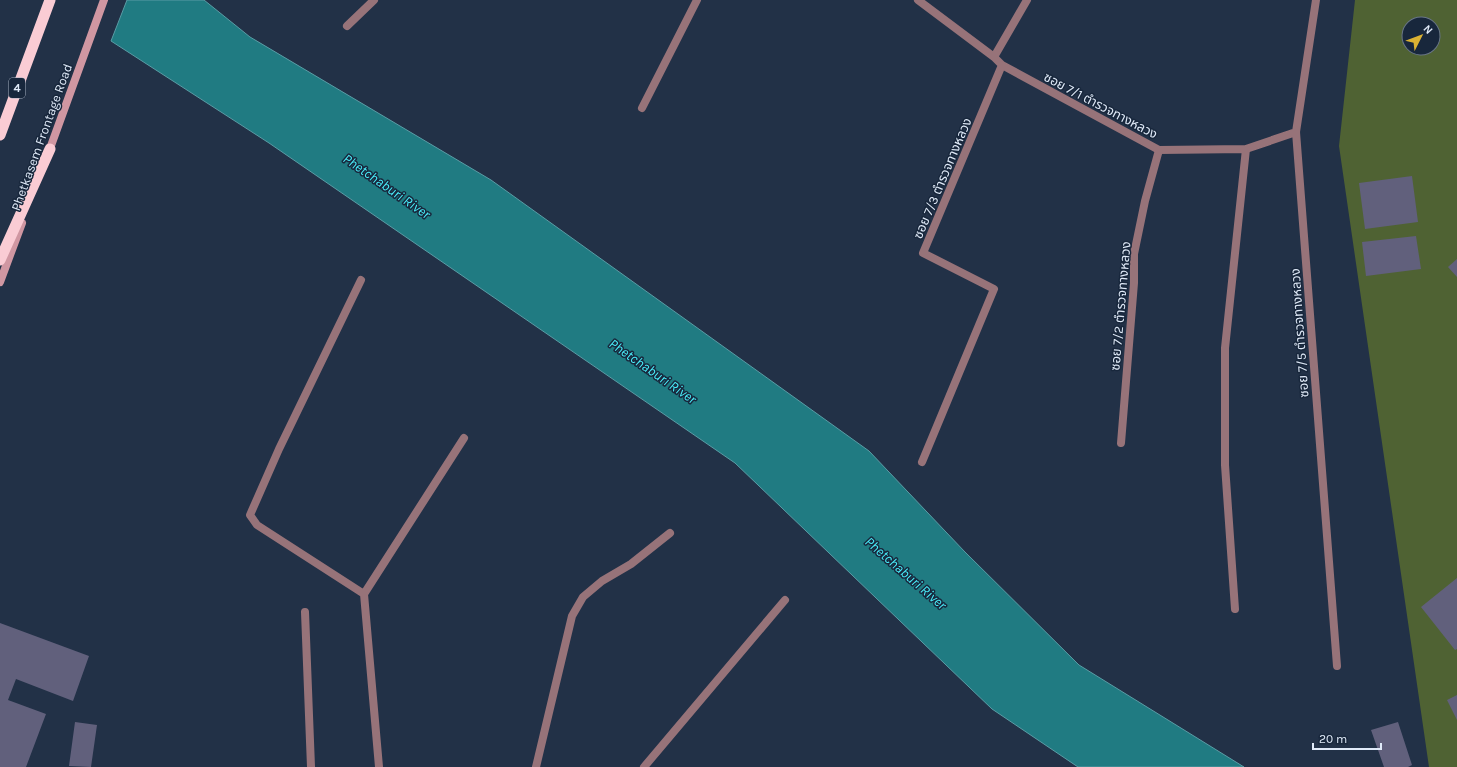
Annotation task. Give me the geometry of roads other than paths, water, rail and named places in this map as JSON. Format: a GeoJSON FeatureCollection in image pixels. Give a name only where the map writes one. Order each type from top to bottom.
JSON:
{"type":"FeatureCollection","features":[{"type":"Feature","properties":{"kind":"highway","name":"4"},"geometry":{"type":"LineString","coordinates":[[0,134],[50,0]]}},
{"type":"Feature","properties":{"kind":"highway"},"geometry":{"type":"LineString","coordinates":[[0,260],[50,149]]}},
{"type":"Feature","properties":{"kind":"main road","name":"Phetkasem Frontage Road"},"geometry":{"type":"LineString","coordinates":[[0,282],[104,0]]}},
{"type":"Feature","properties":{"kind":"street"},"geometry":{"type":"LineString","coordinates":[[347,26],[374,0]]}},
{"type":"Feature","properties":{"kind":"street"},"geometry":{"type":"LineString","coordinates":[[642,108],[697,0]]}},
{"type":"Feature","properties":{"kind":"street","name":"ซอย 7/1 ตำรวจทางหลวง"},"geometry":{"type":"LineString","coordinates":[[918,0],[994,57],[1002,65],[1159,150],[1246,149],[1296,132]]}},
{"type":"Feature","properties":{"kind":"street"},"geometry":{"type":"LineString","coordinates":[[994,57],[1027,0]]}},
{"type":"Feature","properties":{"kind":"street","name":"ซอย 7/5 ตำรวจทางหลวง"},"geometry":{"type":"LineString","coordinates":[[1316,0],[1296,132],[1337,666]]}},
{"type":"Feature","properties":{"kind":"street","name":"ซอย 7/3 ตำรวจทางหลวง"},"geometry":{"type":"LineString","coordinates":[[922,462],[994,289],[923,253],[1002,65]]}},
{"type":"Feature","properties":{"kind":"street"},"geometry":{"type":"LineString","coordinates":[[1235,610],[1225,465],[1225,348],[1246,149]]}},
{"type":"Feature","properties":{"kind":"street","name":"ซอย 7/2 ตำรวจทางหลวง"},"geometry":{"type":"LineString","coordinates":[[1121,443],[1134,283],[1134,254],[1145,201],[1159,150]]}},
{"type":"Feature","properties":{"kind":"street"},"geometry":{"type":"LineString","coordinates":[[361,280],[279,449],[250,514],[257,524],[364,594]]}},
{"type":"Feature","properties":{"kind":"street"},"geometry":{"type":"LineString","coordinates":[[379,767],[364,594],[464,438]]}},
{"type":"Feature","properties":{"kind":"street"},"geometry":{"type":"LineString","coordinates":[[536,767],[572,616],[583,597],[602,580],[631,564],[670,533]]}},
{"type":"Feature","properties":{"kind":"street"},"geometry":{"type":"LineString","coordinates":[[644,767],[786,600]]}},
{"type":"Feature","properties":{"kind":"street"},"geometry":{"type":"LineString","coordinates":[[305,612],[311,767]]}},
{"type":"Feature","properties":{"kind":"water","name":"Phetchaburi River"},"geometry":{"type":"Polygon","coordinates":[[[127,0],[204,0],[250,37],[491,180],[869,451],[965,552],[1079,665],[1244,767],[1078,767],[992,709],[735,463],[269,143],[111,41],[127,0]]]}}]}
